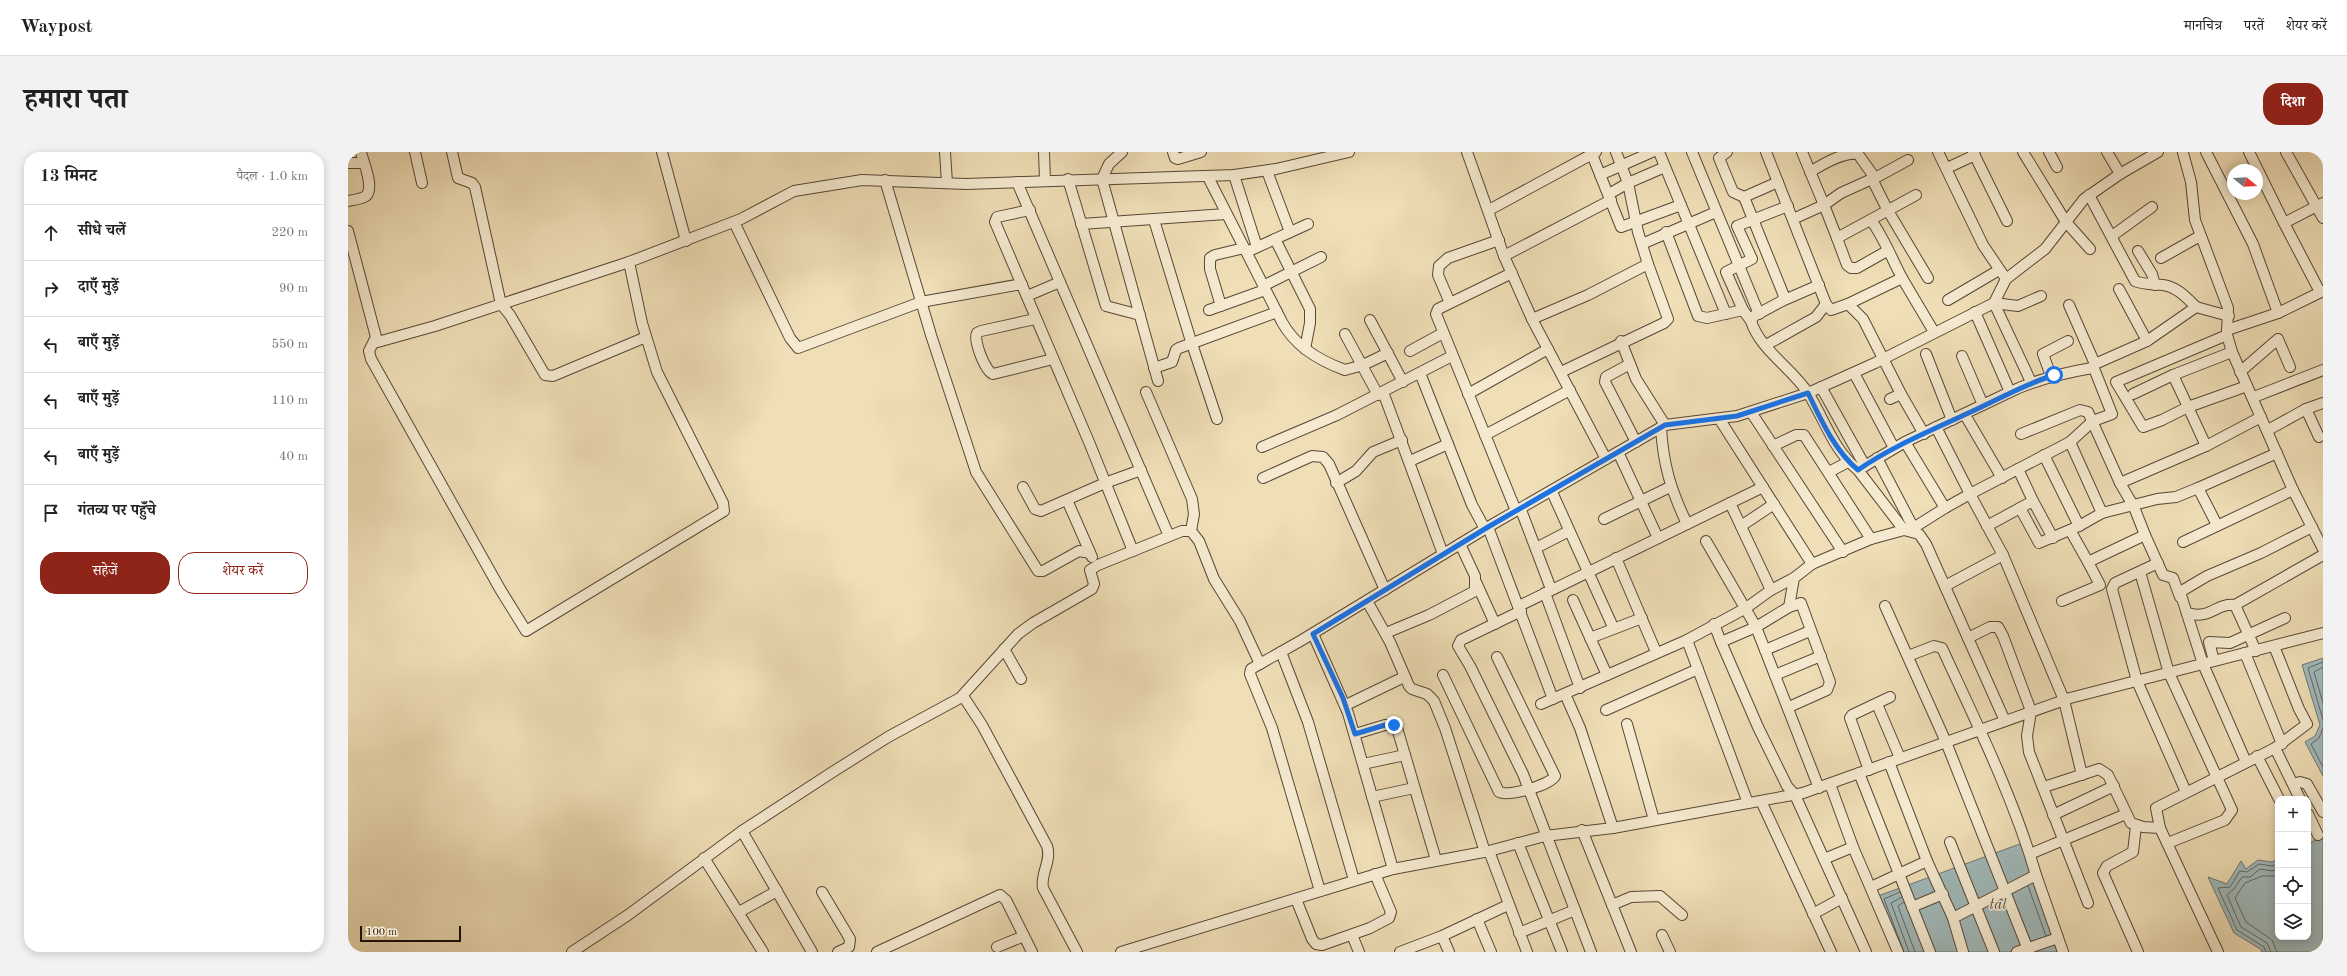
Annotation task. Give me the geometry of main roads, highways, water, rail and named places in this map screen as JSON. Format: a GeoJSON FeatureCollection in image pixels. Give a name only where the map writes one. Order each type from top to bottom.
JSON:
{"type":"FeatureCollection","features":[{"type":"Feature","properties":{"kind":"water"},"geometry":{"type":"Polygon","coordinates":[[[2323,658],[2323,776],[2305,742],[2315,736],[2320,725],[2302,665],[2323,658]]]}},
{"type":"Feature","properties":{"kind":"water"},"geometry":{"type":"Polygon","coordinates":[[[2323,836],[2323,952],[2261,952],[2262,950],[2234,933],[2208,877],[2227,884],[2241,861],[2246,869],[2258,860],[2272,862],[2275,860],[2275,940],[2311,940],[2311,842],[2323,836]]]}},
{"type":"Feature","properties":{"kind":"water","name":"tal"},"geometry":{"type":"Polygon","coordinates":[[[2028,841],[2067,952],[1901,952],[1878,896],[2028,841]]]}}]}
